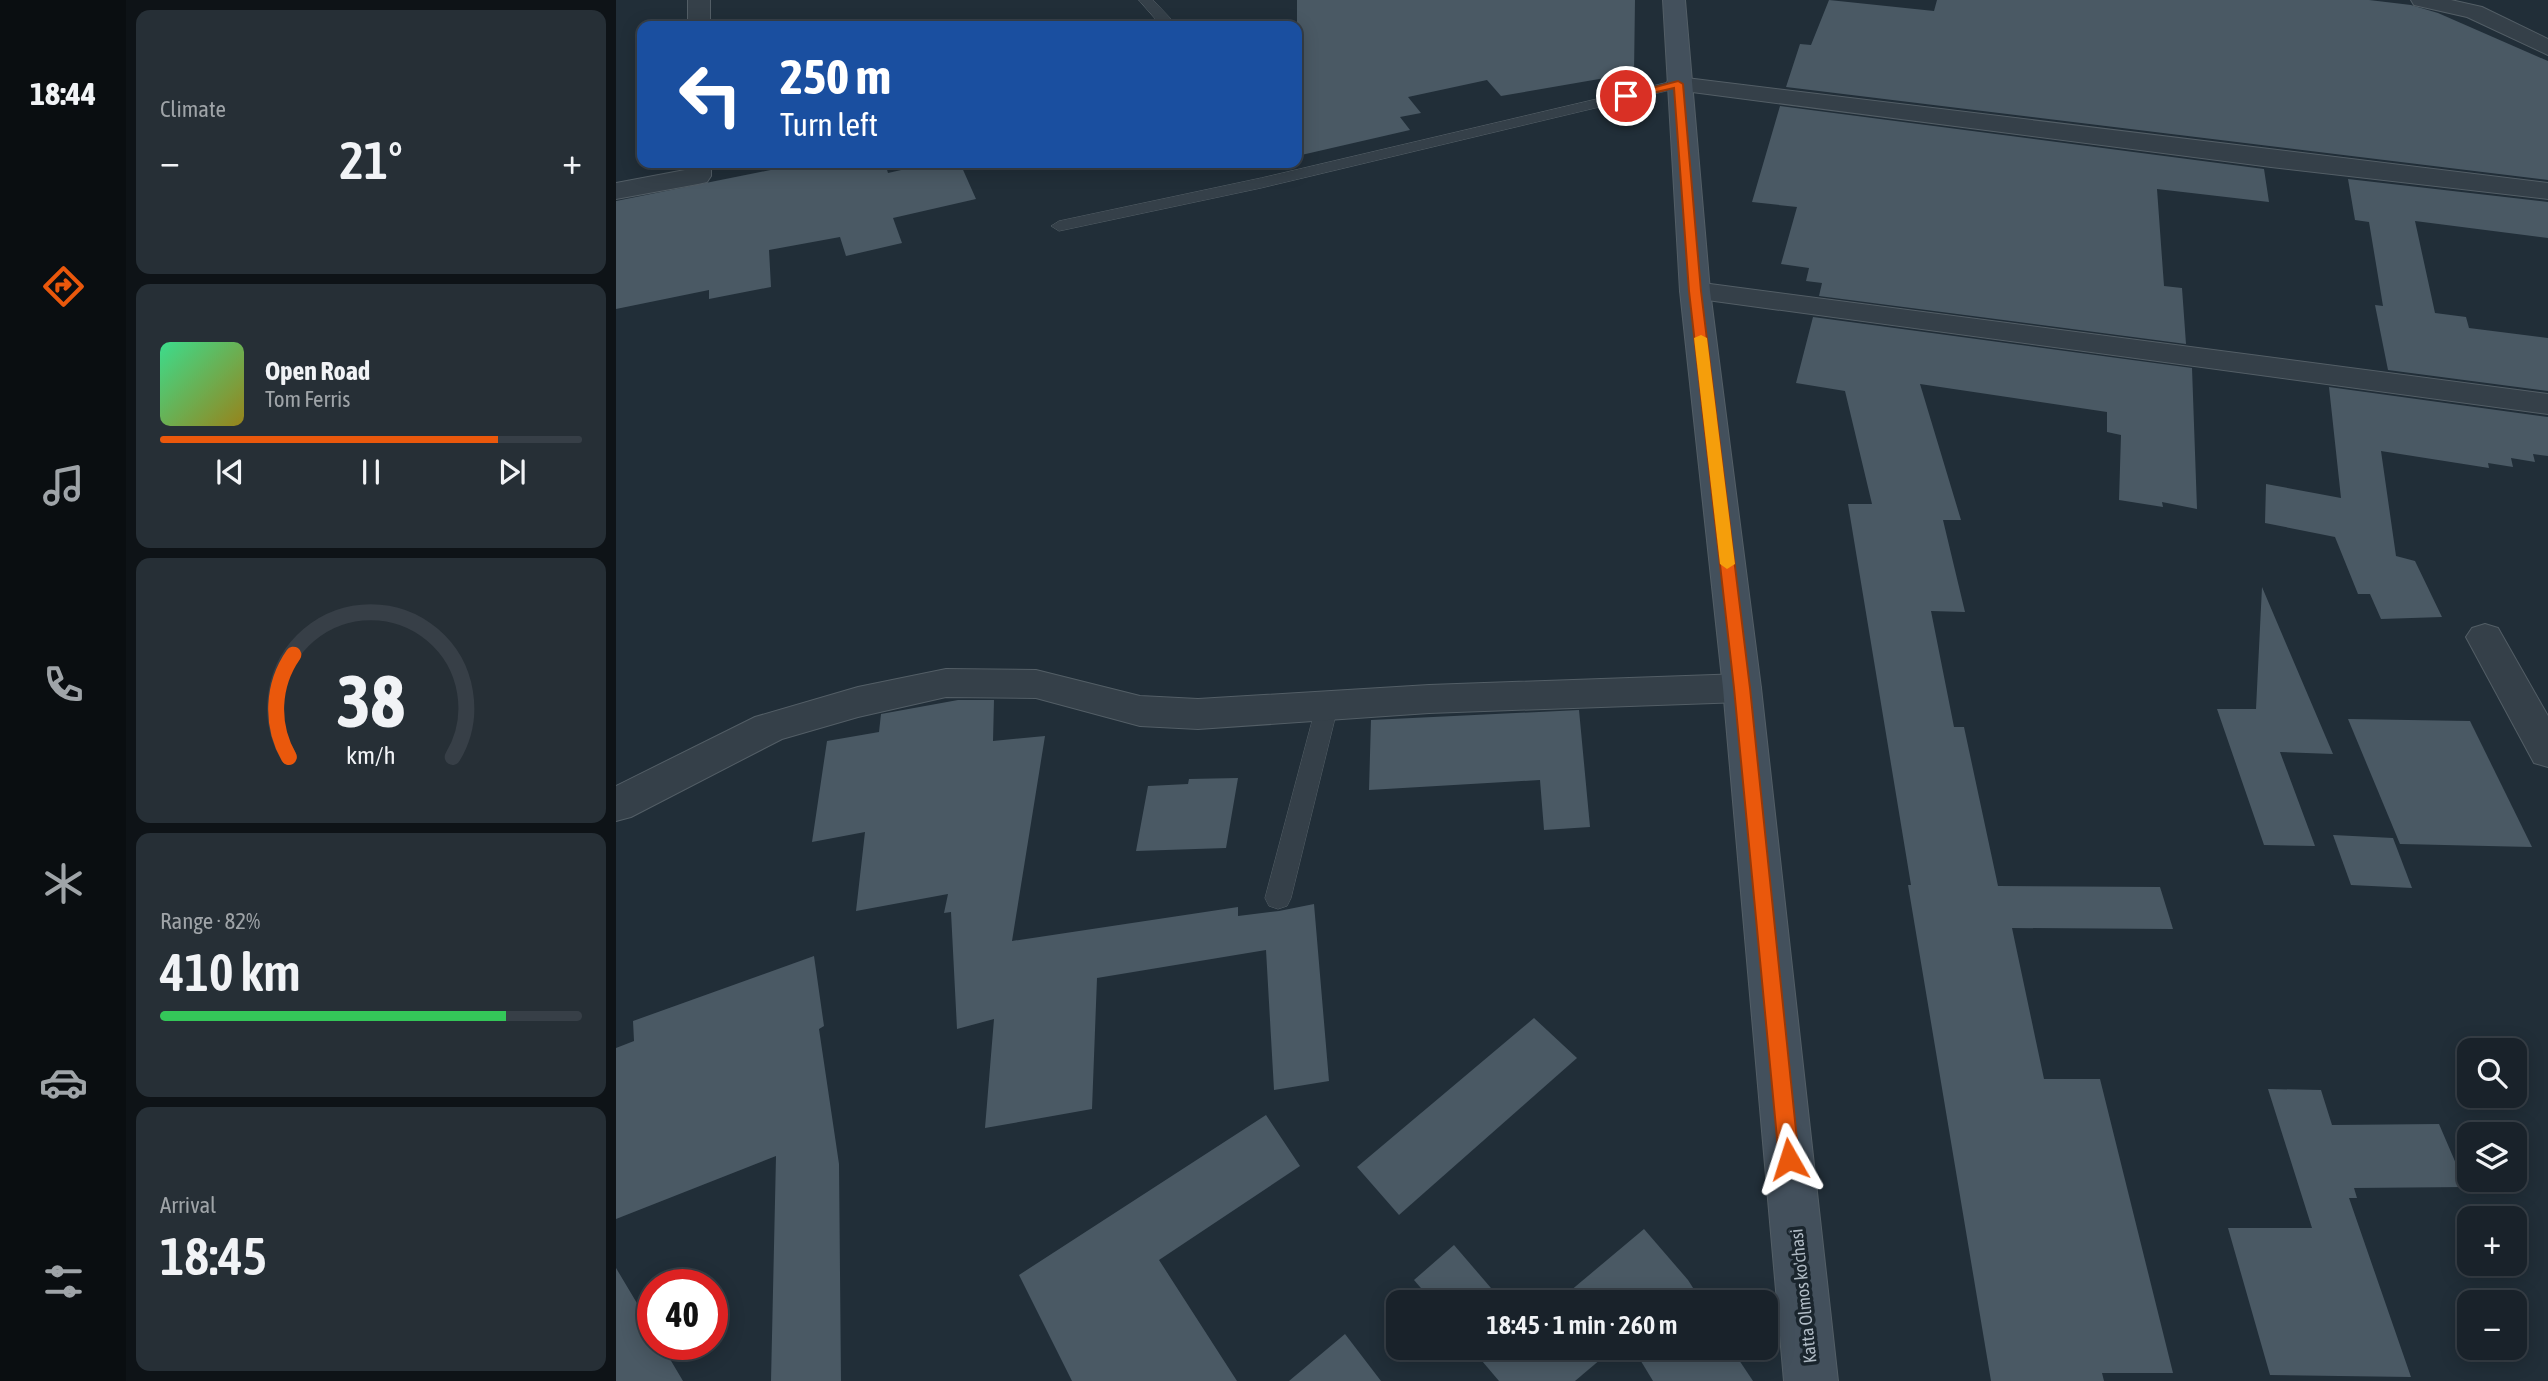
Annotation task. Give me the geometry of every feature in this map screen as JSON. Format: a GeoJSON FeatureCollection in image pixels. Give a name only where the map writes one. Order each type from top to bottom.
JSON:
{"type":"FeatureCollection","features":[{"type":"Feature","properties":{"kind":"street"},"geometry":{"type":"LineString","coordinates":[[699,0],[699,21]]}},
{"type":"Feature","properties":{"kind":"street","name":"Katta Olmos ko'chasi"},"geometry":{"type":"LineString","coordinates":[[1674,0],[1695,291],[1742,688],[1811,1381]]}},
{"type":"Feature","properties":{"kind":"street"},"geometry":{"type":"LineString","coordinates":[[2422,0],[2478,6],[2548,48]]}},
{"type":"Feature","properties":{"kind":"street"},"geometry":{"type":"LineString","coordinates":[[1678,84],[2548,191]]}},
{"type":"Feature","properties":{"kind":"street"},"geometry":{"type":"LineString","coordinates":[[616,191],[698,176],[698,168]]}},
{"type":"Feature","properties":{"kind":"street"},"geometry":{"type":"LineString","coordinates":[[1695,291],[2210,357],[2548,404]]}},
{"type":"Feature","properties":{"kind":"street"},"geometry":{"type":"LineString","coordinates":[[2484,637],[2548,752]]}},
{"type":"Feature","properties":{"kind":"street"},"geometry":{"type":"LineString","coordinates":[[616,806],[769,728],[858,702],[946,683],[1035,684],[1140,711],[1198,714],[1742,688]]}},
{"type":"Feature","properties":{"kind":"lane"},"geometry":{"type":"LineString","coordinates":[[1146,0],[1165,21]]}},
{"type":"Feature","properties":{"kind":"lane"},"geometry":{"type":"LineString","coordinates":[[1059,226],[1261,183],[1678,84]]}},
{"type":"Feature","properties":{"kind":"lane"},"geometry":{"type":"LineString","coordinates":[[1278,898],[1327,706]]}},
{"type":"Feature","properties":{"kind":"building"},"geometry":{"type":"Polygon","coordinates":[[[1297,0],[1635,0],[1634,73],[1501,96],[1487,80],[1408,97],[1421,113],[1400,117],[1410,130],[1302,155],[1302,21],[1297,21],[1297,0]]]}},
{"type":"Feature","properties":{"kind":"building"},"geometry":{"type":"Polygon","coordinates":[[[1829,0],[1934,11],[1937,0],[2369,0],[2411,5],[2438,13],[2548,61],[2548,180],[1786,87],[1800,44],[1811,45],[1829,0]]]}},
{"type":"Feature","properties":{"kind":"building"},"geometry":{"type":"Polygon","coordinates":[[[1780,106],[2264,169],[2269,202],[2157,189],[2164,286],[2182,288],[2186,344],[1819,296],[1822,283],[1806,281],[1809,268],[1781,264],[1797,207],[1752,202],[1780,106]]]}},
{"type":"Feature","properties":{"kind":"building"},"geometry":{"type":"Polygon","coordinates":[[[780,168],[886,168],[888,173],[910,168],[962,168],[976,199],[893,218],[902,243],[846,256],[840,237],[769,250],[771,287],[709,299],[709,290],[616,309],[616,201],[780,168]]]}},
{"type":"Feature","properties":{"kind":"building"},"geometry":{"type":"Polygon","coordinates":[[[2348,179],[2548,202],[2548,238],[2415,221],[2435,313],[2466,317],[2469,328],[2548,338],[2548,391],[2388,370],[2375,305],[2383,306],[2369,222],[2355,220],[2348,179]]]}},
{"type":"Feature","properties":{"kind":"building"},"geometry":{"type":"Polygon","coordinates":[[[1813,317],[2192,368],[2197,509],[2162,502],[2163,507],[2119,500],[2121,435],[2107,432],[2107,412],[1920,384],[1961,520],[1943,520],[1965,612],[1931,611],[1954,727],[1964,727],[1998,886],[2160,887],[2173,929],[2012,928],[2044,1079],[2100,1079],[2173,1373],[2102,1373],[2104,1381],[1991,1381],[1848,504],[1872,504],[1845,391],[1796,383],[1813,317]]]}},
{"type":"Feature","properties":{"kind":"building"},"geometry":{"type":"Polygon","coordinates":[[[2329,387],[2548,417],[2548,456],[2533,454],[2535,462],[2511,458],[2513,467],[2488,463],[2489,468],[2381,451],[2396,556],[2415,561],[2442,617],[2381,619],[2370,594],[2358,594],[2335,537],[2265,523],[2266,484],[2341,498],[2329,387]]]}},
{"type":"Feature","properties":{"kind":"building"},"geometry":{"type":"Polygon","coordinates":[[[2262,587],[2333,754],[2280,752],[2315,846],[2264,845],[2217,709],[2256,709],[2262,587]]]}},
{"type":"Feature","properties":{"kind":"building"},"geometry":{"type":"Polygon","coordinates":[[[958,700],[994,700],[993,741],[1045,736],[1012,941],[1238,907],[1238,916],[1314,904],[1329,1081],[1274,1090],[1266,950],[1097,978],[1092,1109],[985,1128],[994,1019],[957,1029],[951,912],[944,913],[948,894],[856,911],[865,832],[812,842],[827,741],[879,732],[881,714],[958,700]]]}},
{"type":"Feature","properties":{"kind":"building"},"geometry":{"type":"Polygon","coordinates":[[[1579,710],[1590,827],[1544,830],[1540,780],[1369,790],[1371,720],[1579,710]]]}},
{"type":"Feature","properties":{"kind":"building"},"geometry":{"type":"Polygon","coordinates":[[[2348,719],[2470,721],[2532,847],[2400,844],[2348,719]]]}},
{"type":"Feature","properties":{"kind":"building"},"geometry":{"type":"Polygon","coordinates":[[[1238,778],[1226,848],[1136,851],[1148,786],[1188,784],[1189,779],[1238,778]]]}},
{"type":"Feature","properties":{"kind":"building"},"geometry":{"type":"Polygon","coordinates":[[[2333,835],[2393,838],[2412,888],[2351,885],[2333,835]]]}},
{"type":"Feature","properties":{"kind":"building"},"geometry":{"type":"Polygon","coordinates":[[[814,956],[824,1026],[819,1029],[839,1164],[841,1381],[771,1381],[776,1156],[616,1219],[616,1048],[634,1041],[633,1021],[814,956]]]}},
{"type":"Feature","properties":{"kind":"building"},"geometry":{"type":"Polygon","coordinates":[[[1534,1018],[1577,1058],[1399,1215],[1357,1167],[1534,1018]]]}},
{"type":"Feature","properties":{"kind":"building"},"geometry":{"type":"Polygon","coordinates":[[[2268,1089],[2321,1090],[2332,1125],[2439,1124],[2457,1166],[2457,1187],[2354,1188],[2357,1198],[2349,1198],[2411,1377],[2270,1375],[2228,1228],[2312,1228],[2268,1089]]]}},
{"type":"Feature","properties":{"kind":"building"},"geometry":{"type":"Polygon","coordinates":[[[1266,1115],[1300,1166],[1159,1260],[1237,1381],[1072,1381],[1019,1275],[1266,1115]]]}},
{"type":"Feature","properties":{"kind":"building"},"geometry":{"type":"Polygon","coordinates":[[[1644,1229],[1694,1290],[1571,1290],[1644,1229]]]}},
{"type":"Feature","properties":{"kind":"building"},"geometry":{"type":"Polygon","coordinates":[[[1454,1245],[1493,1290],[1423,1290],[1414,1280],[1454,1245]]]}},
{"type":"Feature","properties":{"kind":"building"},"geometry":{"type":"Polygon","coordinates":[[[616,1268],[637,1303],[637,1360],[671,1360],[683,1381],[616,1381],[616,1268]]]}},
{"type":"Feature","properties":{"kind":"building"},"geometry":{"type":"Polygon","coordinates":[[[1345,1334],[1381,1381],[1289,1381],[1345,1334]]]}},
{"type":"Feature","properties":{"kind":"building"},"geometry":{"type":"Polygon","coordinates":[[[1481,1360],[1600,1360],[1575,1381],[1499,1381],[1481,1360]]]}},
{"type":"Feature","properties":{"kind":"building"},"geometry":{"type":"Polygon","coordinates":[[[1640,1360],[1739,1360],[1753,1381],[1653,1381],[1640,1360]]]}},
{"type":"Feature","properties":{"kind":"slow traffic"},"geometry":{"type":"LineString","coordinates":[[1701,338],[1727,564]]}},
{"type":"Feature","properties":{"kind":"route"},"geometry":{"type":"LineString","coordinates":[[1626,96],[1678,84],[1695,291],[1742,688],[1789,1159]]}}]}
